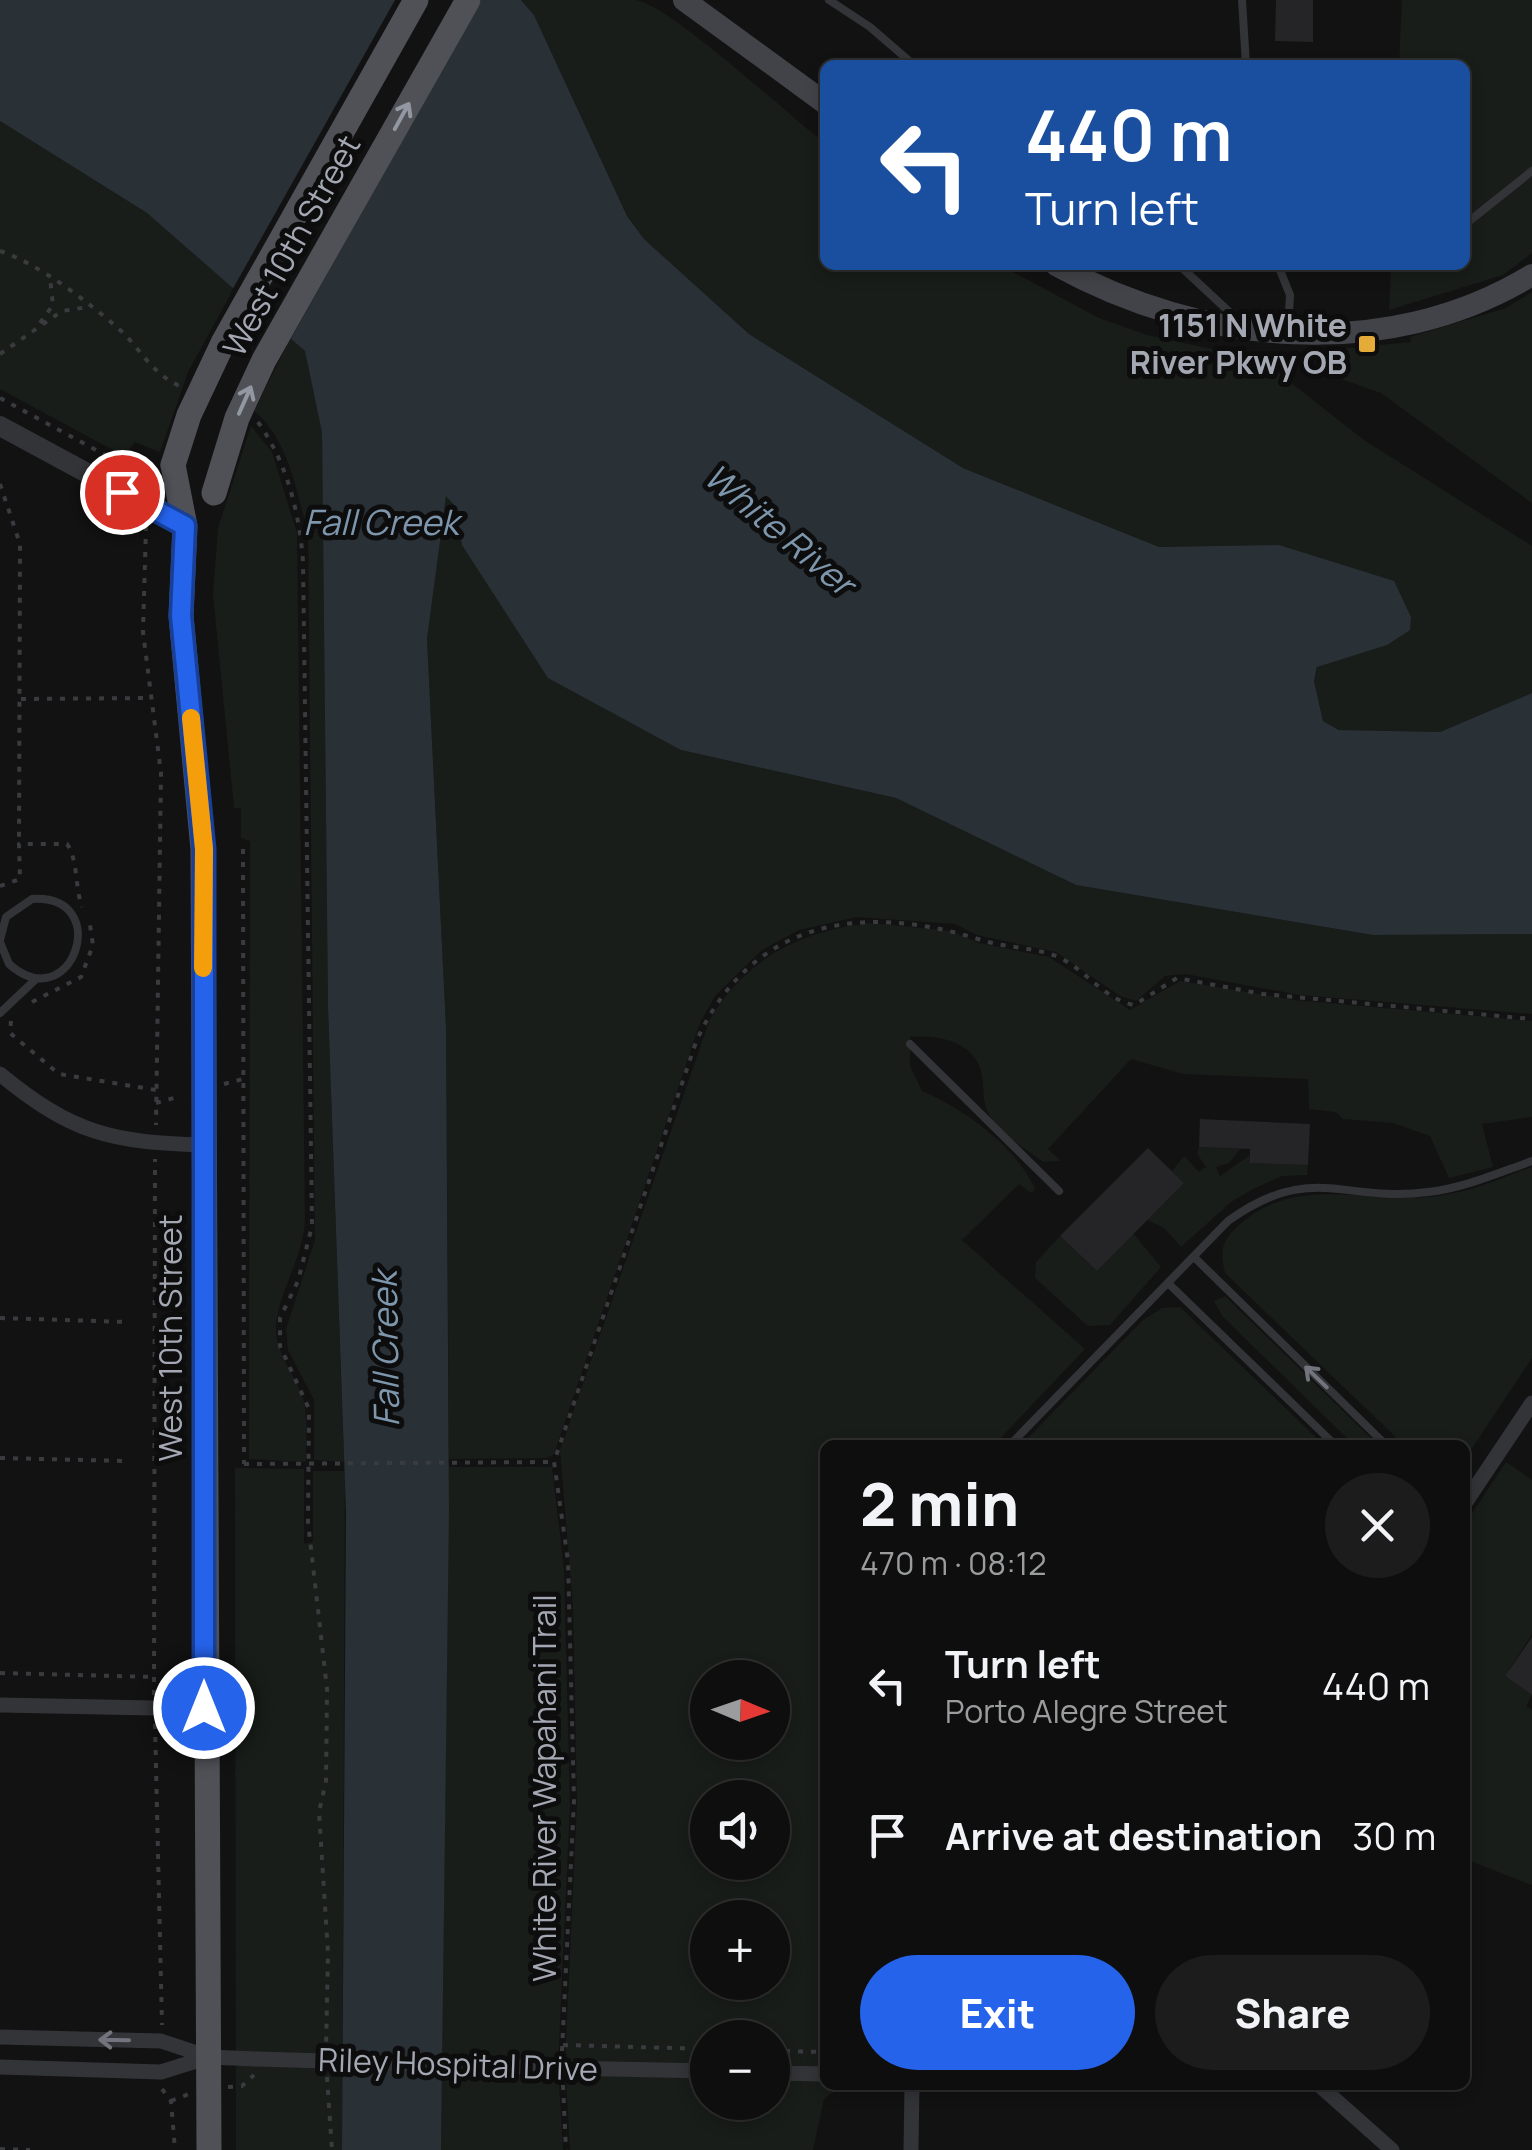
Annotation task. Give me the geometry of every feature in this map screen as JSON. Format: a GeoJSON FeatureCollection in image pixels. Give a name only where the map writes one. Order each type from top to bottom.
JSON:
{"type":"FeatureCollection","features":[{"type":"Feature","properties":{"kind":"main road","name":"West 10th Street"},"geometry":{"type":"LineString","coordinates":[[209,2150],[204,1708],[204,849],[182,634],[185,526],[173,465],[188,415],[223,343],[416,0]]}},
{"type":"Feature","properties":{"kind":"main road","name":"West 10th Street"},"geometry":{"type":"LineString","coordinates":[[185,526],[214,493],[236,418],[264,360],[468,0]]}},
{"type":"Feature","properties":{"kind":"main road"},"geometry":{"type":"LineString","coordinates":[[684,0],[820,99]]}},
{"type":"Feature","properties":{"kind":"main road"},"geometry":{"type":"LineString","coordinates":[[1066,270],[1129,300],[1254,334],[1288,335],[1361,330],[1421,320],[1477,303],[1532,275]]}},
{"type":"Feature","properties":{"kind":"street"},"geometry":{"type":"LineString","coordinates":[[0,426],[185,526]]}},
{"type":"Feature","properties":{"kind":"street"},"geometry":{"type":"LineString","coordinates":[[0,1074],[33,1101],[89,1131],[131,1143],[203,1146]]}},
{"type":"Feature","properties":{"kind":"street"},"geometry":{"type":"LineString","coordinates":[[1470,1498],[1526,1426],[1532,1403]]}},
{"type":"Feature","properties":{"kind":"street"},"geometry":{"type":"LineString","coordinates":[[0,1706],[204,1708]]}},
{"type":"Feature","properties":{"kind":"street","name":"Riley Hospital Drive"},"geometry":{"type":"LineString","coordinates":[[0,2037],[161,2041],[209,2057],[257,2065],[690,2072]]}},
{"type":"Feature","properties":{"kind":"street","name":"Riley Hospital Drive"},"geometry":{"type":"LineString","coordinates":[[0,2067],[161,2072],[209,2057]]}},
{"type":"Feature","properties":{"kind":"street"},"geometry":{"type":"LineString","coordinates":[[790,2073],[820,2074]]}},
{"type":"Feature","properties":{"kind":"street"},"geometry":{"type":"LineString","coordinates":[[911,2150],[912,2090]]}},
{"type":"Feature","properties":{"kind":"street"},"geometry":{"type":"LineString","coordinates":[[1325,2090],[1392,2150]]}},
{"type":"Feature","properties":{"kind":"lane"},"geometry":{"type":"LineString","coordinates":[[828,0],[870,27],[908,60]]}},
{"type":"Feature","properties":{"kind":"lane"},"geometry":{"type":"LineString","coordinates":[[1242,0],[1246,60]]}},
{"type":"Feature","properties":{"kind":"lane"},"geometry":{"type":"LineString","coordinates":[[1470,220],[1532,171]]}},
{"type":"Feature","properties":{"kind":"lane"},"geometry":{"type":"LineString","coordinates":[[1184,270],[1254,334]]}},
{"type":"Feature","properties":{"kind":"lane"},"geometry":{"type":"LineString","coordinates":[[1280,270],[1290,295],[1288,335]]}},
{"type":"Feature","properties":{"kind":"lane"},"geometry":{"type":"LineString","coordinates":[[0,913],[14,908],[43,898],[56,902],[76,921],[79,934],[72,960],[51,976],[37,978],[5,964],[0,941],[6,918],[14,908]]}},
{"type":"Feature","properties":{"kind":"lane"},"geometry":{"type":"LineString","coordinates":[[0,1013],[37,978]]}},
{"type":"Feature","properties":{"kind":"lane"},"geometry":{"type":"LineString","coordinates":[[910,1044],[1059,1191]]}},
{"type":"Feature","properties":{"kind":"lane"},"geometry":{"type":"LineString","coordinates":[[1015,1440],[1168,1283],[1240,1213],[1262,1197],[1295,1186],[1424,1193],[1458,1187],[1532,1162]]}},
{"type":"Feature","properties":{"kind":"lane"},"geometry":{"type":"LineString","coordinates":[[1194,1258],[1381,1440]]}},
{"type":"Feature","properties":{"kind":"lane"},"geometry":{"type":"LineString","coordinates":[[1168,1283],[1329,1440]]}},
{"type":"Feature","properties":{"kind":"path"},"geometry":{"type":"LineString","coordinates":[[0,251],[50,278],[119,330],[164,379],[196,392]]}},
{"type":"Feature","properties":{"kind":"path"},"geometry":{"type":"LineString","coordinates":[[38,325],[53,306],[50,278]]}},
{"type":"Feature","properties":{"kind":"path"},"geometry":{"type":"LineString","coordinates":[[0,354],[62,311],[88,307]]}},
{"type":"Feature","properties":{"kind":"path"},"geometry":{"type":"LineString","coordinates":[[0,398],[144,476],[147,505],[142,606],[161,773],[156,1103]]}},
{"type":"Feature","properties":{"kind":"path"},"geometry":{"type":"LineString","coordinates":[[249,413],[273,443],[294,498],[303,561],[312,1226],[298,1282],[280,1318],[280,1346],[309,1409],[308,1522],[327,1689],[326,1781],[318,1812],[328,1953],[326,2060],[332,2150]]}},
{"type":"Feature","properties":{"kind":"path"},"geometry":{"type":"LineString","coordinates":[[0,484],[20,544],[19,844]]}},
{"type":"Feature","properties":{"kind":"path"},"geometry":{"type":"LineString","coordinates":[[20,699],[151,698]]}},
{"type":"Feature","properties":{"kind":"path","name":"White River Wapahani Trail"},"geometry":{"type":"LineString","coordinates":[[242,849],[244,1464],[554,1462],[568,1561],[574,1800],[562,2068],[566,2150]]}},
{"type":"Feature","properties":{"kind":"path"},"geometry":{"type":"LineString","coordinates":[[0,1673],[154,1677],[155,1183]]}},
{"type":"Feature","properties":{"kind":"path"},"geometry":{"type":"LineString","coordinates":[[0,1318],[129,1322]]}},
{"type":"Feature","properties":{"kind":"path"},"geometry":{"type":"LineString","coordinates":[[0,1458],[126,1461]]}},
{"type":"Feature","properties":{"kind":"path"},"geometry":{"type":"LineString","coordinates":[[156,1743],[162,2023]]}},
{"type":"Feature","properties":{"kind":"path"},"geometry":{"type":"LineString","coordinates":[[563,2046],[690,2049]]}},
{"type":"Feature","properties":{"kind":"path"},"geometry":{"type":"LineString","coordinates":[[790,2051],[820,2052]]}},
{"type":"Feature","properties":{"kind":"path"},"geometry":{"type":"LineString","coordinates":[[242,2086],[257,2065]]}},
{"type":"Feature","properties":{"kind":"path"},"geometry":{"type":"LineString","coordinates":[[162,2092],[170,2101],[175,2150]]}},
{"type":"Feature","properties":{"kind":"path"},"geometry":{"type":"LineString","coordinates":[[170,2101],[182,2096]]}},
{"type":"Feature","properties":{"kind":"path"},"geometry":{"type":"LineString","coordinates":[[0,2149],[30,2150]]}},
{"type":"Feature","properties":{"kind":"shaded area"},"geometry":{"type":"Polygon","coordinates":[[[521,0],[636,0],[652,6],[701,40],[820,139],[820,270],[1009,270],[1099,318],[1147,335],[1262,360],[1364,440],[1532,546],[1532,693],[1440,732],[1340,730],[1323,721],[1314,681],[1318,666],[1341,658],[1279,545],[1159,547],[963,468],[749,334],[643,238],[627,216],[534,15],[521,0]]]}},
{"type":"Feature","properties":{"kind":"shaded area"},"geometry":{"type":"Polygon","coordinates":[[[1402,0],[1532,0],[1532,253],[1503,275],[1389,310],[1391,270],[1470,270],[1470,60],[1399,60],[1402,0]]]}},
{"type":"Feature","properties":{"kind":"shaded area"},"geometry":{"type":"Polygon","coordinates":[[[0,121],[147,213],[234,288],[188,372],[160,452],[135,442],[124,456],[0,389],[0,121]]]}},
{"type":"Feature","properties":{"kind":"shaded area"},"geometry":{"type":"Polygon","coordinates":[[[1532,292],[1532,503],[1381,393],[1344,380],[1329,367],[1329,350],[1411,342],[1410,337],[1506,308],[1532,292]]]}},
{"type":"Feature","properties":{"kind":"shaded area"},"geometry":{"type":"Polygon","coordinates":[[[291,337],[305,351],[322,433],[328,1007],[344,1462],[314,1460],[314,1400],[288,1350],[286,1329],[315,1240],[308,533],[283,451],[266,422],[254,411],[291,337]]]}},
{"type":"Feature","properties":{"kind":"shaded area"},"geometry":{"type":"Polygon","coordinates":[[[251,426],[272,452],[297,533],[305,1222],[276,1327],[282,1356],[305,1406],[306,1462],[249,1459],[250,841],[241,838],[241,808],[234,808],[213,594],[218,528],[251,426]]]}},
{"type":"Feature","properties":{"kind":"shaded area"},"geometry":{"type":"Polygon","coordinates":[[[446,494],[454,505],[462,545],[681,750],[896,798],[1076,885],[1373,935],[1532,934],[1532,1014],[1300,995],[1185,974],[1165,976],[1136,1001],[1120,996],[1056,952],[977,935],[955,924],[857,917],[799,930],[762,950],[715,996],[700,1023],[554,1454],[547,1458],[449,1459],[446,1028],[427,639],[446,494]]]}},
{"type":"Feature","properties":{"kind":"shaded area"},"geometry":{"type":"Polygon","coordinates":[[[870,923],[951,931],[979,943],[1049,957],[1130,1010],[1180,981],[1294,1000],[1532,1021],[1532,1117],[1482,1124],[1493,1167],[1449,1178],[1430,1136],[1393,1123],[1343,1119],[1336,1112],[1309,1109],[1308,1079],[1183,1074],[1131,1059],[1048,1149],[1061,1161],[1043,1162],[1007,1136],[990,1116],[981,1071],[970,1052],[942,1039],[910,1037],[910,1066],[922,1091],[987,1130],[1015,1158],[1035,1189],[1031,1193],[1019,1184],[962,1240],[1085,1349],[999,1440],[820,1440],[820,2090],[836,2090],[824,2099],[813,2150],[570,2150],[565,2062],[577,1802],[573,1606],[560,1450],[710,1019],[741,979],[758,964],[798,941],[870,923]]]}},
{"type":"Feature","properties":{"kind":"shaded area"},"geometry":{"type":"Polygon","coordinates":[[[1199,1147],[1240,1149],[1229,1163],[1216,1167],[1220,1176],[1250,1155],[1251,1163],[1308,1165],[1307,1175],[1282,1176],[1253,1189],[1231,1202],[1181,1247],[1164,1228],[1147,1220],[1184,1183],[1172,1171],[1184,1156],[1199,1172],[1206,1167],[1197,1154],[1199,1147]]]}},
{"type":"Feature","properties":{"kind":"shaded area"},"geometry":{"type":"Polygon","coordinates":[[[1532,1167],[1532,1358],[1470,1451],[1470,1440],[1399,1440],[1225,1273],[1223,1247],[1232,1231],[1261,1209],[1285,1200],[1336,1194],[1417,1198],[1477,1187],[1532,1167]]]}},
{"type":"Feature","properties":{"kind":"shaded area"},"geometry":{"type":"Polygon","coordinates":[[[1133,1233],[1161,1267],[1110,1325],[1088,1326],[1035,1278],[1036,1262],[1060,1236],[1097,1271],[1133,1233]]]}},
{"type":"Feature","properties":{"kind":"shaded area"},"geometry":{"type":"Polygon","coordinates":[[[1225,1296],[1373,1440],[1349,1440],[1222,1316],[1214,1301],[1225,1296]]]}},
{"type":"Feature","properties":{"kind":"shaded area"},"geometry":{"type":"Polygon","coordinates":[[[1180,1307],[1319,1440],[1026,1440],[1143,1320],[1162,1308],[1180,1307]]]}},
{"type":"Feature","properties":{"kind":"shaded area"},"geometry":{"type":"Polygon","coordinates":[[[1506,1462],[1532,1480],[1532,1634],[1505,1676],[1532,1695],[1526,1706],[1532,1710],[1532,1885],[1470,1861],[1470,1516],[1506,1462]]]}},
{"type":"Feature","properties":{"kind":"shaded area"},"geometry":{"type":"Polygon","coordinates":[[[449,1467],[552,1467],[564,1568],[570,1806],[558,2066],[563,2150],[441,2150],[449,1467]]]}},
{"type":"Feature","properties":{"kind":"shaded area"},"geometry":{"type":"Polygon","coordinates":[[[235,1468],[304,1469],[304,1544],[313,1542],[313,1471],[345,1471],[342,2150],[236,2150],[235,1468]]]}},
{"type":"Feature","properties":{"kind":"water"},"geometry":{"type":"Polygon","coordinates":[[[0,0],[521,0],[534,15],[627,216],[644,239],[749,334],[963,468],[1159,547],[1279,545],[1394,581],[1411,617],[1410,630],[1387,645],[1317,667],[1314,681],[1323,721],[1339,730],[1440,732],[1532,693],[1532,934],[1373,935],[1076,885],[896,798],[681,750],[548,678],[462,545],[454,505],[446,496],[427,639],[446,1028],[449,1511],[441,2150],[342,2150],[346,1512],[328,1007],[322,433],[305,351],[147,213],[0,121],[0,0]]]}},
{"type":"Feature","properties":{"kind":"pier"},"geometry":{"type":"Polygon","coordinates":[[[395,0],[481,0],[289,342],[231,292],[395,0]]]}},
{"type":"Feature","properties":{"kind":"building"},"geometry":{"type":"Polygon","coordinates":[[[1276,0],[1313,0],[1313,42],[1275,41],[1276,0]]]}},
{"type":"Feature","properties":{"kind":"building"},"geometry":{"type":"Polygon","coordinates":[[[1200,1119],[1310,1124],[1308,1165],[1250,1163],[1250,1149],[1199,1147],[1200,1119]]]}},
{"type":"Feature","properties":{"kind":"building"},"geometry":{"type":"Polygon","coordinates":[[[1148,1148],[1184,1183],[1097,1271],[1060,1236],[1148,1148]]]}},
{"type":"Feature","properties":{"kind":"building"},"geometry":{"type":"Polygon","coordinates":[[[1532,1637],[1532,1695],[1505,1676],[1532,1637]]]}},
{"type":"Feature","properties":{"kind":"slow traffic"},"geometry":{"type":"LineString","coordinates":[[191,718],[204,849],[203,968]]}},
{"type":"Feature","properties":{"kind":"place","name":"1151 N White River Pkwy OB"},"geometry":{"type":"Point","coordinates":[1367,344]}},
{"type":"Feature","properties":{"kind":"route"},"geometry":{"type":"LineString","coordinates":[[122,492],[185,526],[183,653],[204,849],[204,1708]]}},
{"type":"Feature","properties":{"kind":"water label","name":"Fall Creek"},"geometry":{"type":"Point","coordinates":[381,523]}},
{"type":"Feature","properties":{"kind":"water label","name":"White River"},"geometry":{"type":"Point","coordinates":[779,530]}},
{"type":"Feature","properties":{"kind":"water label","name":"Fall Creek"},"geometry":{"type":"Point","coordinates":[386,1349]}}]}
